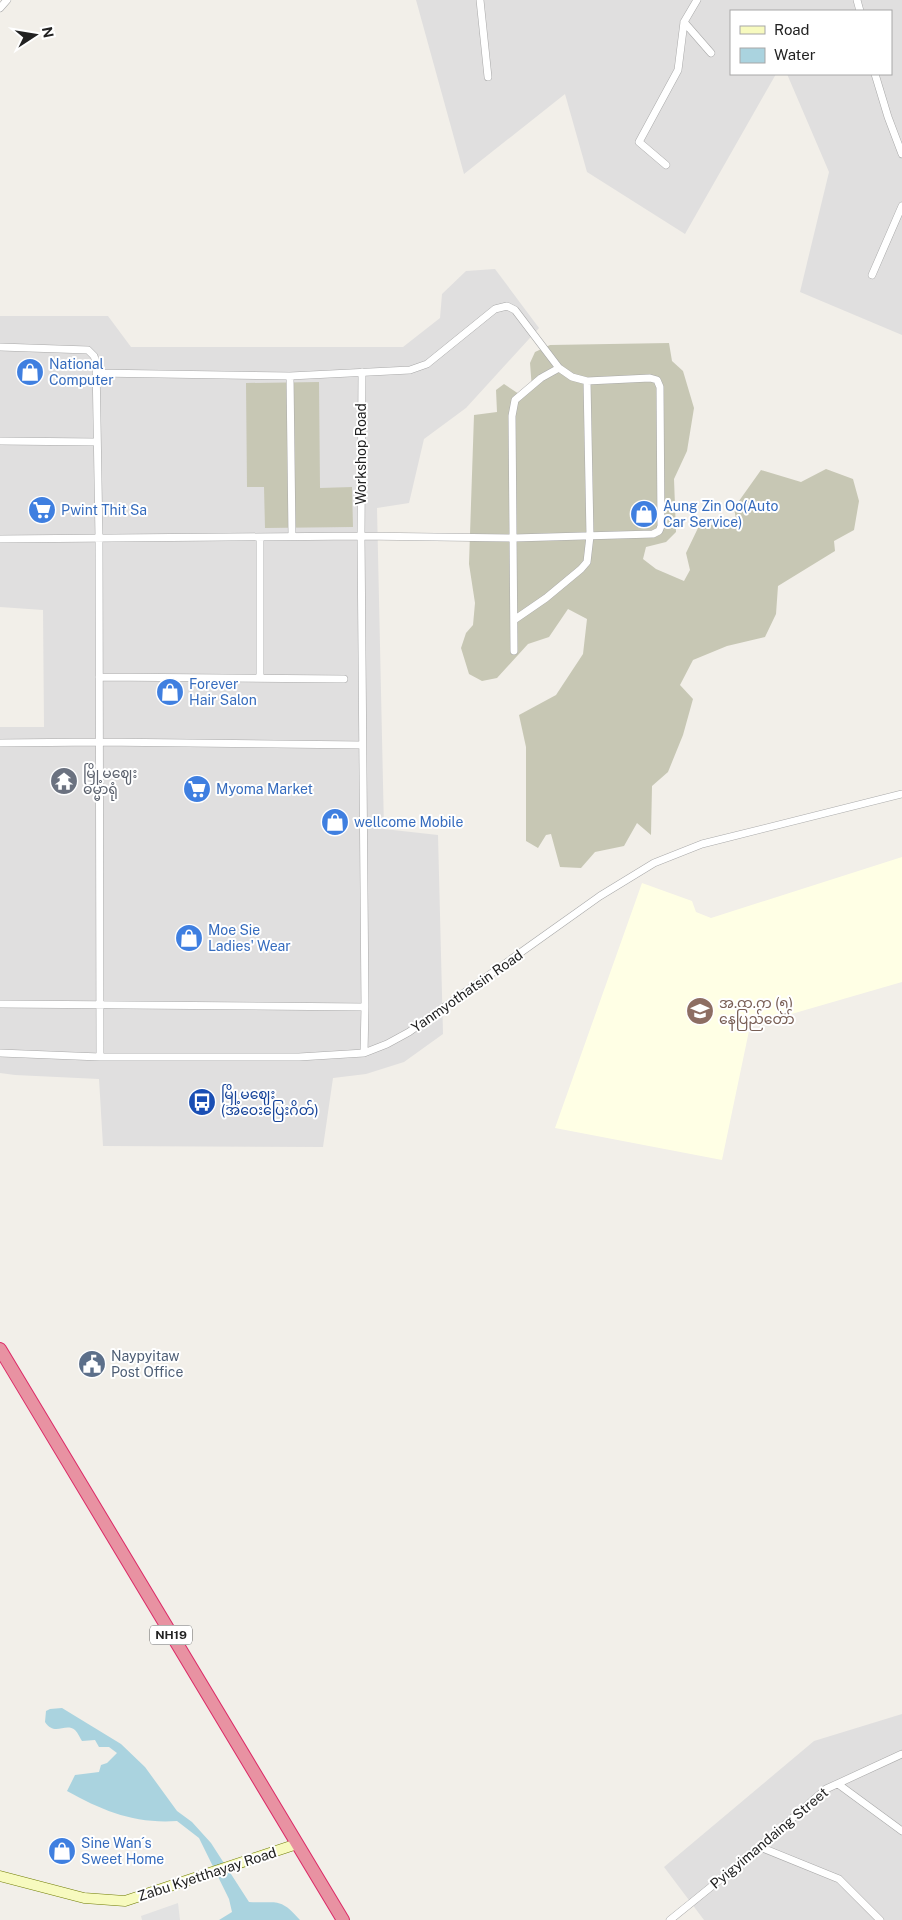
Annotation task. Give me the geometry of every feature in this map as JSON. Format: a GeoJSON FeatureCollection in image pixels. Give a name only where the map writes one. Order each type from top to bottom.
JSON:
{"type":"FeatureCollection","features":[{"type":"Feature","properties":{"kind":"highway","name":"NH19"},"geometry":{"type":"LineString","coordinates":[[0,1350],[343,1920]]}},
{"type":"Feature","properties":{"kind":"main road","name":"Zabu Kyetthayay Road"},"geometry":{"type":"LineString","coordinates":[[0,1876],[84,1898],[124,1902],[297,1844]]}},
{"type":"Feature","properties":{"kind":"street"},"geometry":{"type":"LineString","coordinates":[[0,8],[7,0]]}},
{"type":"Feature","properties":{"kind":"street"},"geometry":{"type":"LineString","coordinates":[[480,0],[488,77]]}},
{"type":"Feature","properties":{"kind":"street"},"geometry":{"type":"LineString","coordinates":[[666,165],[639,142],[678,70],[684,22],[697,0]]}},
{"type":"Feature","properties":{"kind":"street"},"geometry":{"type":"LineString","coordinates":[[684,22],[711,53]]}},
{"type":"Feature","properties":{"kind":"street"},"geometry":{"type":"LineString","coordinates":[[875,75],[902,154]]}},
{"type":"Feature","properties":{"kind":"street"},"geometry":{"type":"LineString","coordinates":[[872,275],[902,206]]}},
{"type":"Feature","properties":{"kind":"street"},"geometry":{"type":"LineString","coordinates":[[0,539],[292,536],[514,538],[653,534],[659,531],[661,526],[660,387],[657,380],[650,378],[586,381],[572,377],[559,368],[515,310],[507,306],[500,307],[484,316],[427,364],[410,370],[290,376],[96,373]]}},
{"type":"Feature","properties":{"kind":"street"},"geometry":{"type":"LineString","coordinates":[[0,347],[88,350],[94,356],[96,373],[99,538],[100,1058]]}},
{"type":"Feature","properties":{"kind":"street"},"geometry":{"type":"LineString","coordinates":[[514,652],[512,416],[515,400],[541,378],[559,368]]}},
{"type":"Feature","properties":{"kind":"street","name":"Workshop Road"},"geometry":{"type":"LineString","coordinates":[[362,372],[364,1053]]}},
{"type":"Feature","properties":{"kind":"street"},"geometry":{"type":"LineString","coordinates":[[290,376],[292,536]]}},
{"type":"Feature","properties":{"kind":"street"},"geometry":{"type":"LineString","coordinates":[[514,620],[546,598],[587,562],[590,536],[586,381]]}},
{"type":"Feature","properties":{"kind":"street"},"geometry":{"type":"LineString","coordinates":[[0,441],[96,442]]}},
{"type":"Feature","properties":{"kind":"street"},"geometry":{"type":"LineString","coordinates":[[260,537],[260,678]]}},
{"type":"Feature","properties":{"kind":"street"},"geometry":{"type":"LineString","coordinates":[[99,677],[344,679]]}},
{"type":"Feature","properties":{"kind":"street"},"geometry":{"type":"LineString","coordinates":[[0,744],[100,742],[362,744]]}},
{"type":"Feature","properties":{"kind":"street","name":"Yanmyothatsin Road"},"geometry":{"type":"LineString","coordinates":[[0,1053],[100,1058],[299,1057],[364,1053],[409,1032],[600,896],[654,863],[702,844],[902,794]]}},
{"type":"Feature","properties":{"kind":"street"},"geometry":{"type":"LineString","coordinates":[[0,1004],[364,1007]]}},
{"type":"Feature","properties":{"kind":"street","name":"Pyigyimandaing Street"},"geometry":{"type":"LineString","coordinates":[[670,1920],[760,1847],[826,1789],[902,1754]]}},
{"type":"Feature","properties":{"kind":"street"},"geometry":{"type":"LineString","coordinates":[[838,1784],[902,1831]]}},
{"type":"Feature","properties":{"kind":"street"},"geometry":{"type":"LineString","coordinates":[[760,1847],[839,1879],[880,1920]]}},
{"type":"Feature","properties":{"kind":"shaded area"},"geometry":{"type":"Polygon","coordinates":[[[416,0],[902,0],[902,335],[800,292],[829,172],[787,75],[892,75],[892,10],[730,10],[730,75],[775,75],[685,234],[587,172],[565,94],[464,174],[416,0]]]}},
{"type":"Feature","properties":{"kind":"shaded area"},"geometry":{"type":"Polygon","coordinates":[[[495,269],[539,328],[466,408],[424,439],[409,503],[377,508],[384,829],[438,835],[443,1034],[404,1062],[366,1074],[333,1078],[323,1147],[103,1146],[99,1079],[0,1073],[0,727],[44,727],[43,610],[0,607],[0,316],[108,316],[131,347],[403,347],[440,318],[442,294],[466,271],[495,269]]]}},
{"type":"Feature","properties":{"kind":"shaded area"},"geometry":{"type":"Polygon","coordinates":[[[669,343],[672,361],[683,371],[694,408],[687,451],[674,479],[676,532],[666,542],[646,547],[643,559],[656,569],[684,581],[690,570],[686,553],[698,528],[736,519],[734,508],[761,470],[801,482],[826,469],[853,479],[859,501],[854,530],[834,541],[835,551],[778,586],[776,614],[765,637],[727,646],[693,660],[680,685],[693,699],[683,735],[668,772],[652,786],[651,835],[637,823],[624,846],[595,852],[581,868],[560,867],[551,834],[546,835],[538,848],[526,841],[526,747],[519,715],[556,695],[583,654],[587,619],[568,609],[549,637],[528,644],[497,678],[482,681],[469,674],[461,648],[466,633],[473,625],[475,603],[469,564],[474,415],[497,412],[496,390],[504,384],[519,394],[532,389],[530,363],[535,352],[550,345],[669,343]]]}},
{"type":"Feature","properties":{"kind":"shaded area"},"geometry":{"type":"Polygon","coordinates":[[[319,382],[320,488],[352,487],[353,527],[265,528],[264,487],[247,487],[246,383],[319,382]]]}},
{"type":"Feature","properties":{"kind":"shaded area","name":"အ.ထ.က (၅) နေပြည်တော်"},"geometry":{"type":"Polygon","coordinates":[[[902,857],[902,982],[750,1026],[722,1160],[555,1128],[642,883],[692,901],[696,912],[711,918],[902,857]]]}},
{"type":"Feature","properties":{"kind":"shaded area"},"geometry":{"type":"Polygon","coordinates":[[[902,1714],[902,1920],[704,1920],[664,1867],[814,1741],[902,1714]]]}},
{"type":"Feature","properties":{"kind":"shaded area"},"geometry":{"type":"Polygon","coordinates":[[[178,1903],[180,1920],[142,1920],[141,1916],[178,1903]]]}},
{"type":"Feature","properties":{"kind":"water"},"geometry":{"type":"Polygon","coordinates":[[[62,1708],[121,1744],[145,1767],[177,1811],[192,1822],[211,1843],[249,1902],[282,1904],[300,1920],[219,1920],[232,1912],[229,1899],[199,1838],[177,1821],[147,1820],[120,1815],[93,1805],[67,1791],[75,1775],[99,1772],[101,1765],[107,1763],[117,1753],[109,1747],[99,1747],[95,1740],[82,1741],[76,1731],[71,1728],[56,1729],[49,1726],[45,1722],[46,1711],[62,1708]]]}},
{"type":"Feature","properties":{"kind":"place","name":"National Computer"},"geometry":{"type":"Point","coordinates":[30,372]}},
{"type":"Feature","properties":{"kind":"place","name":"Pwint Thit Sa"},"geometry":{"type":"Point","coordinates":[42,510]}},
{"type":"Feature","properties":{"kind":"place","name":"Aung Zin Oo(Auto Car Service)"},"geometry":{"type":"Point","coordinates":[644,514]}},
{"type":"Feature","properties":{"kind":"place","name":"Forever Hair Salon"},"geometry":{"type":"Point","coordinates":[170,692]}},
{"type":"Feature","properties":{"kind":"place","name":"မြို့မဈေး ဓမ္မာရုံ"},"geometry":{"type":"Point","coordinates":[64,781]}},
{"type":"Feature","properties":{"kind":"place","name":"Myoma Market"},"geometry":{"type":"Point","coordinates":[197,789]}},
{"type":"Feature","properties":{"kind":"place","name":"wellcome Mobile"},"geometry":{"type":"Point","coordinates":[335,822]}},
{"type":"Feature","properties":{"kind":"place","name":"Moe Sie Ladies' Wear"},"geometry":{"type":"Point","coordinates":[189,938]}},
{"type":"Feature","properties":{"kind":"place","name":"အ.ထ.က (၅) နေပြည်တော်"},"geometry":{"type":"Point","coordinates":[700,1011]}},
{"type":"Feature","properties":{"kind":"place","name":"မြို့မဈေး (အဝေးပြေးဂိတ်)"},"geometry":{"type":"Point","coordinates":[202,1102]}},
{"type":"Feature","properties":{"kind":"place","name":"Naypyitaw Post Office"},"geometry":{"type":"Point","coordinates":[92,1364]}},
{"type":"Feature","properties":{"kind":"place","name":"Sine Wan´s Sweet Home"},"geometry":{"type":"Point","coordinates":[62,1851]}}]}
